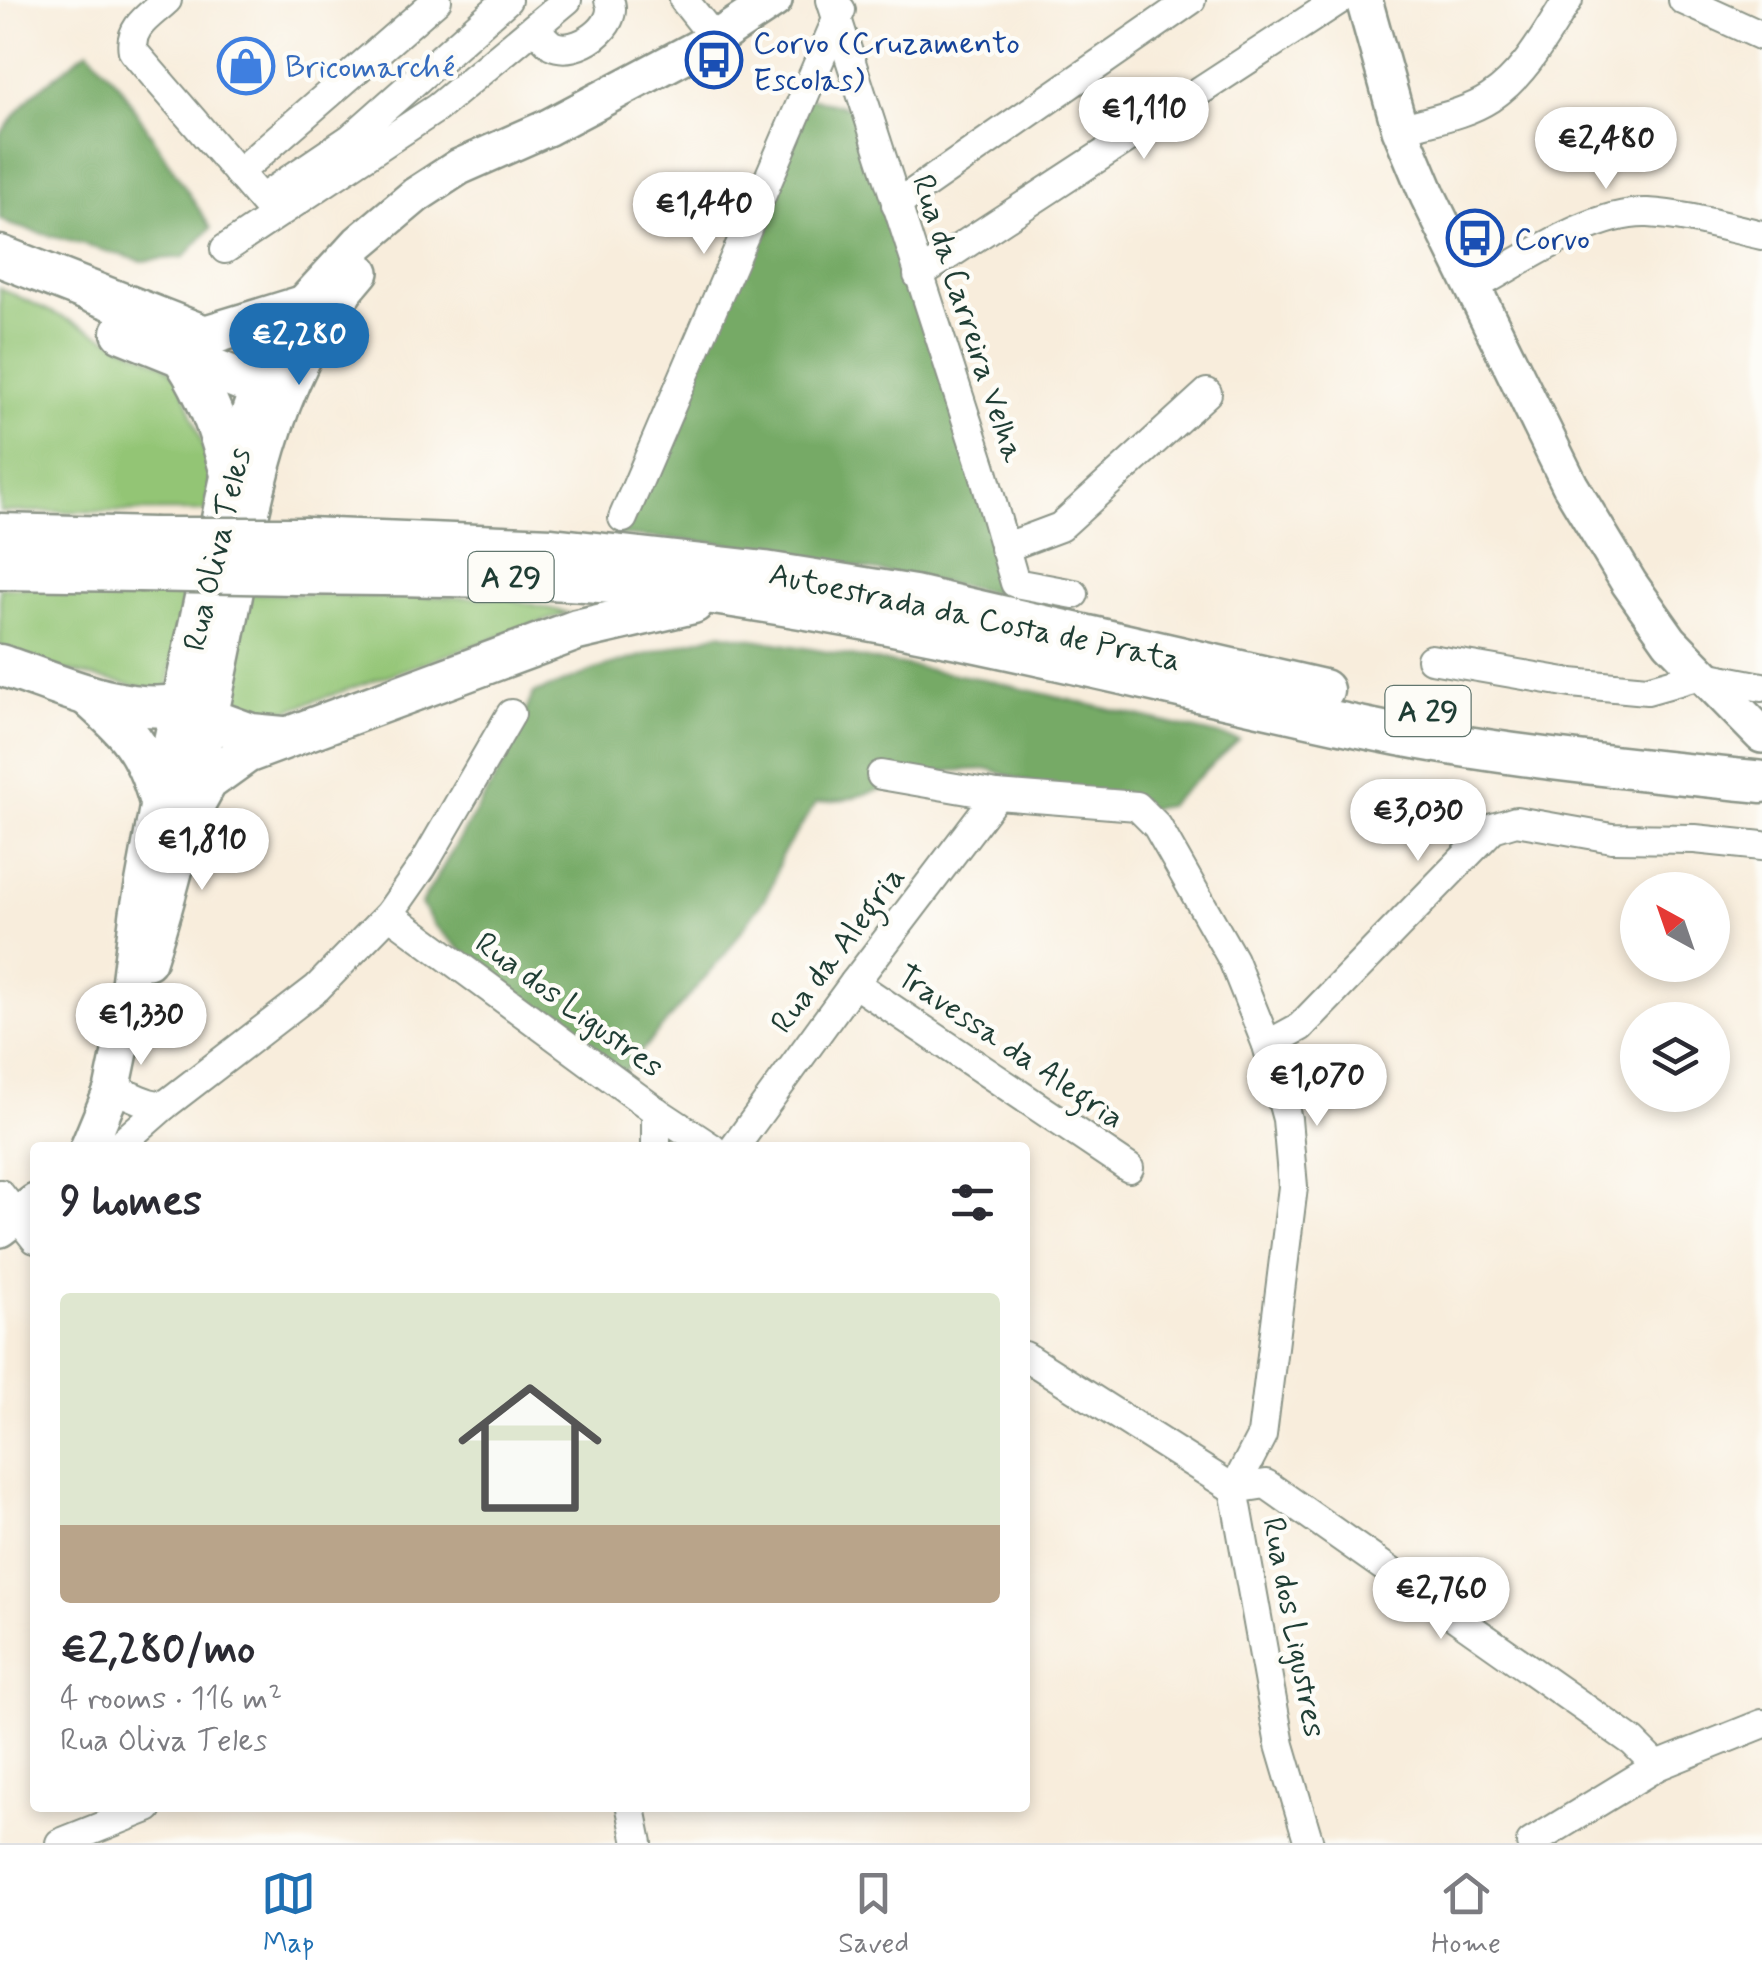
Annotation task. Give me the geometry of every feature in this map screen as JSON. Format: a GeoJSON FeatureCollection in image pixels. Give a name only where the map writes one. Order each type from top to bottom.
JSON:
{"type":"FeatureCollection","features":[{"type":"Feature","properties":{"kind":"highway"},"geometry":{"type":"LineString","coordinates":[[0,256],[195,347],[241,380],[260,381]]}},
{"type":"Feature","properties":{"kind":"highway"},"geometry":{"type":"LineString","coordinates":[[0,278],[195,347],[300,306]]}},
{"type":"Feature","properties":{"kind":"highway"},"geometry":{"type":"LineString","coordinates":[[195,347],[202,386],[230,470]]}},
{"type":"Feature","properties":{"kind":"highway","name":"Autoestrada da Costa de Prata"},"geometry":{"type":"LineString","coordinates":[[0,534],[146,554]]}},
{"type":"Feature","properties":{"kind":"highway","name":"Autoestrada da Costa de Prata"},"geometry":{"type":"LineString","coordinates":[[0,569],[146,554],[302,556],[552,548],[764,572],[914,596],[1370,701],[1570,736],[1762,755]]}},
{"type":"Feature","properties":{"kind":"highway","name":"Autoestrada da Costa de Prata"},"geometry":{"type":"LineString","coordinates":[[302,556],[724,596],[906,626],[1367,729],[1562,761],[1762,782]]}},
{"type":"Feature","properties":{"kind":"highway"},"geometry":{"type":"LineString","coordinates":[[84,692],[131,735],[175,803],[246,753],[288,737],[578,630],[724,596]]}},
{"type":"Feature","properties":{"kind":"highway"},"geometry":{"type":"LineString","coordinates":[[0,665],[117,703],[164,708],[196,706],[251,734],[288,737]]}},
{"type":"Feature","properties":{"kind":"main road","name":"Rua Oliva Teles"},"geometry":{"type":"LineString","coordinates":[[208,654],[230,470],[260,381],[300,306],[360,243],[416,195],[459,166],[547,128],[714,39],[774,0]]}},
{"type":"Feature","properties":{"kind":"main road"},"geometry":{"type":"LineString","coordinates":[[1364,0],[1400,129],[1472,288],[1570,485],[1651,615],[1710,685],[1762,735]]}},
{"type":"Feature","properties":{"kind":"main road","name":"Rua Oliva Teles"},"geometry":{"type":"LineString","coordinates":[[91,1142],[110,1098],[121,1048],[138,913],[175,803],[208,654],[261,464],[299,366],[338,298],[379,252],[428,210],[547,128]]}},
{"type":"Feature","properties":{"kind":"main road"},"geometry":{"type":"LineString","coordinates":[[275,421],[260,381],[299,366]]}},
{"type":"Feature","properties":{"kind":"street"},"geometry":{"type":"LineString","coordinates":[[167,0],[135,29],[131,39],[134,51],[268,207]]}},
{"type":"Feature","properties":{"kind":"street"},"geometry":{"type":"LineString","coordinates":[[238,173],[435,0],[493,64]]}},
{"type":"Feature","properties":{"kind":"street"},"geometry":{"type":"LineString","coordinates":[[224,248],[507,0]]}},
{"type":"Feature","properties":{"kind":"street"},"geometry":{"type":"LineString","coordinates":[[268,207],[438,108],[567,0]]}},
{"type":"Feature","properties":{"kind":"street"},"geometry":{"type":"LineString","coordinates":[[535,28],[550,44],[564,48],[578,44],[590,39],[611,20],[614,8],[609,0]]}},
{"type":"Feature","properties":{"kind":"street"},"geometry":{"type":"LineString","coordinates":[[684,0],[714,39]]}},
{"type":"Feature","properties":{"kind":"street"},"geometry":{"type":"LineString","coordinates":[[896,205],[1191,0]]}},
{"type":"Feature","properties":{"kind":"street"},"geometry":{"type":"LineString","coordinates":[[918,275],[1340,0]]}},
{"type":"Feature","properties":{"kind":"street"},"geometry":{"type":"LineString","coordinates":[[1400,129],[1466,110],[1490,98],[1522,69],[1568,0]]}},
{"type":"Feature","properties":{"kind":"street"},"geometry":{"type":"LineString","coordinates":[[1688,1],[1762,36]]}},
{"type":"Feature","properties":{"kind":"street"},"geometry":{"type":"LineString","coordinates":[[623,518],[838,6]]}},
{"type":"Feature","properties":{"kind":"street","name":"Rua da Carreira Velha"},"geometry":{"type":"LineString","coordinates":[[838,6],[1015,583],[1074,594]]}},
{"type":"Feature","properties":{"kind":"street"},"geometry":{"type":"LineString","coordinates":[[1472,288],[1591,224],[1644,213],[1677,216],[1762,235]]}},
{"type":"Feature","properties":{"kind":"street"},"geometry":{"type":"LineString","coordinates":[[1004,548],[1060,527],[1207,392]]}},
{"type":"Feature","properties":{"kind":"street"},"geometry":{"type":"LineString","coordinates":[[1431,660],[1571,683],[1648,690],[1710,685],[1762,687]]}},
{"type":"Feature","properties":{"kind":"street"},"geometry":{"type":"LineString","coordinates":[[123,1142],[318,988],[389,914],[422,867],[511,714]]}},
{"type":"Feature","properties":{"kind":"street"},"geometry":{"type":"LineString","coordinates":[[881,775],[998,795],[1137,806],[1157,826],[1233,960],[1266,1046],[1287,1119],[1293,1187],[1262,1435],[1234,1489]]}},
{"type":"Feature","properties":{"kind":"street","name":"Rua da Alegria"},"geometry":{"type":"LineString","coordinates":[[738,1142],[854,982],[998,795]]}},
{"type":"Feature","properties":{"kind":"street"},"geometry":{"type":"LineString","coordinates":[[1266,1046],[1300,1026],[1493,828],[1516,821],[1612,838],[1695,839],[1762,846]]}},
{"type":"Feature","properties":{"kind":"street","name":"Rua dos Ligustres"},"geometry":{"type":"LineString","coordinates":[[389,914],[703,1142]]}},
{"type":"Feature","properties":{"kind":"street","name":"Travessa da Alegria"},"geometry":{"type":"LineString","coordinates":[[854,982],[1129,1168]]}},
{"type":"Feature","properties":{"kind":"street"},"geometry":{"type":"LineString","coordinates":[[110,1098],[132,1119],[159,1112]]}},
{"type":"Feature","properties":{"kind":"street"},"geometry":{"type":"LineString","coordinates":[[656,1111],[656,1142]]}},
{"type":"Feature","properties":{"kind":"street","name":"Rua dos Ligustres"},"geometry":{"type":"LineString","coordinates":[[1030,1359],[1234,1489],[1280,1745],[1309,1843]]}},
{"type":"Feature","properties":{"kind":"street"},"geometry":{"type":"LineString","coordinates":[[1234,1489],[1266,1484],[1633,1742],[1656,1766]]}},
{"type":"Feature","properties":{"kind":"street"},"geometry":{"type":"LineString","coordinates":[[1531,1843],[1656,1766],[1762,1724]]}},
{"type":"Feature","properties":{"kind":"street"},"geometry":{"type":"LineString","coordinates":[[60,1843],[138,1812]]}},
{"type":"Feature","properties":{"kind":"street"},"geometry":{"type":"LineString","coordinates":[[632,1812],[638,1843]]}},
{"type":"Feature","properties":{"kind":"green space"},"geometry":{"type":"Polygon","coordinates":[[[88,50],[120,86],[211,228],[184,257],[142,261],[0,219],[0,134],[32,95],[88,50]]]}},
{"type":"Feature","properties":{"kind":"green space"},"geometry":{"type":"Polygon","coordinates":[[[802,96],[866,112],[983,458],[1002,594],[727,544],[618,535],[626,486],[802,96]]]}},
{"type":"Feature","properties":{"kind":"green space"},"geometry":{"type":"Polygon","coordinates":[[[0,288],[163,364],[180,380],[212,472],[207,511],[0,512],[0,288]]]}},
{"type":"Feature","properties":{"kind":"green space"},"geometry":{"type":"Polygon","coordinates":[[[0,587],[186,592],[167,693],[0,656],[0,587]]]}},
{"type":"Feature","properties":{"kind":"green space"},"geometry":{"type":"Polygon","coordinates":[[[248,593],[505,598],[568,613],[271,716],[249,715],[237,705],[230,689],[248,593]]]}},
{"type":"Feature","properties":{"kind":"green space"},"geometry":{"type":"Polygon","coordinates":[[[719,633],[982,679],[1239,740],[1167,806],[1142,810],[1054,791],[989,769],[948,771],[844,800],[816,803],[781,856],[764,899],[726,953],[619,1077],[509,994],[434,925],[421,904],[505,762],[533,694],[598,669],[719,633]]]}},
{"type":"Feature","properties":{"kind":"place","name":"Corvo (Cruzamento Escolas)"},"geometry":{"type":"Point","coordinates":[714,60]}},
{"type":"Feature","properties":{"kind":"place","name":"Bricomarché"},"geometry":{"type":"Point","coordinates":[246,66]}},
{"type":"Feature","properties":{"kind":"place","name":"Corvo"},"geometry":{"type":"Point","coordinates":[1475,238]}}]}
